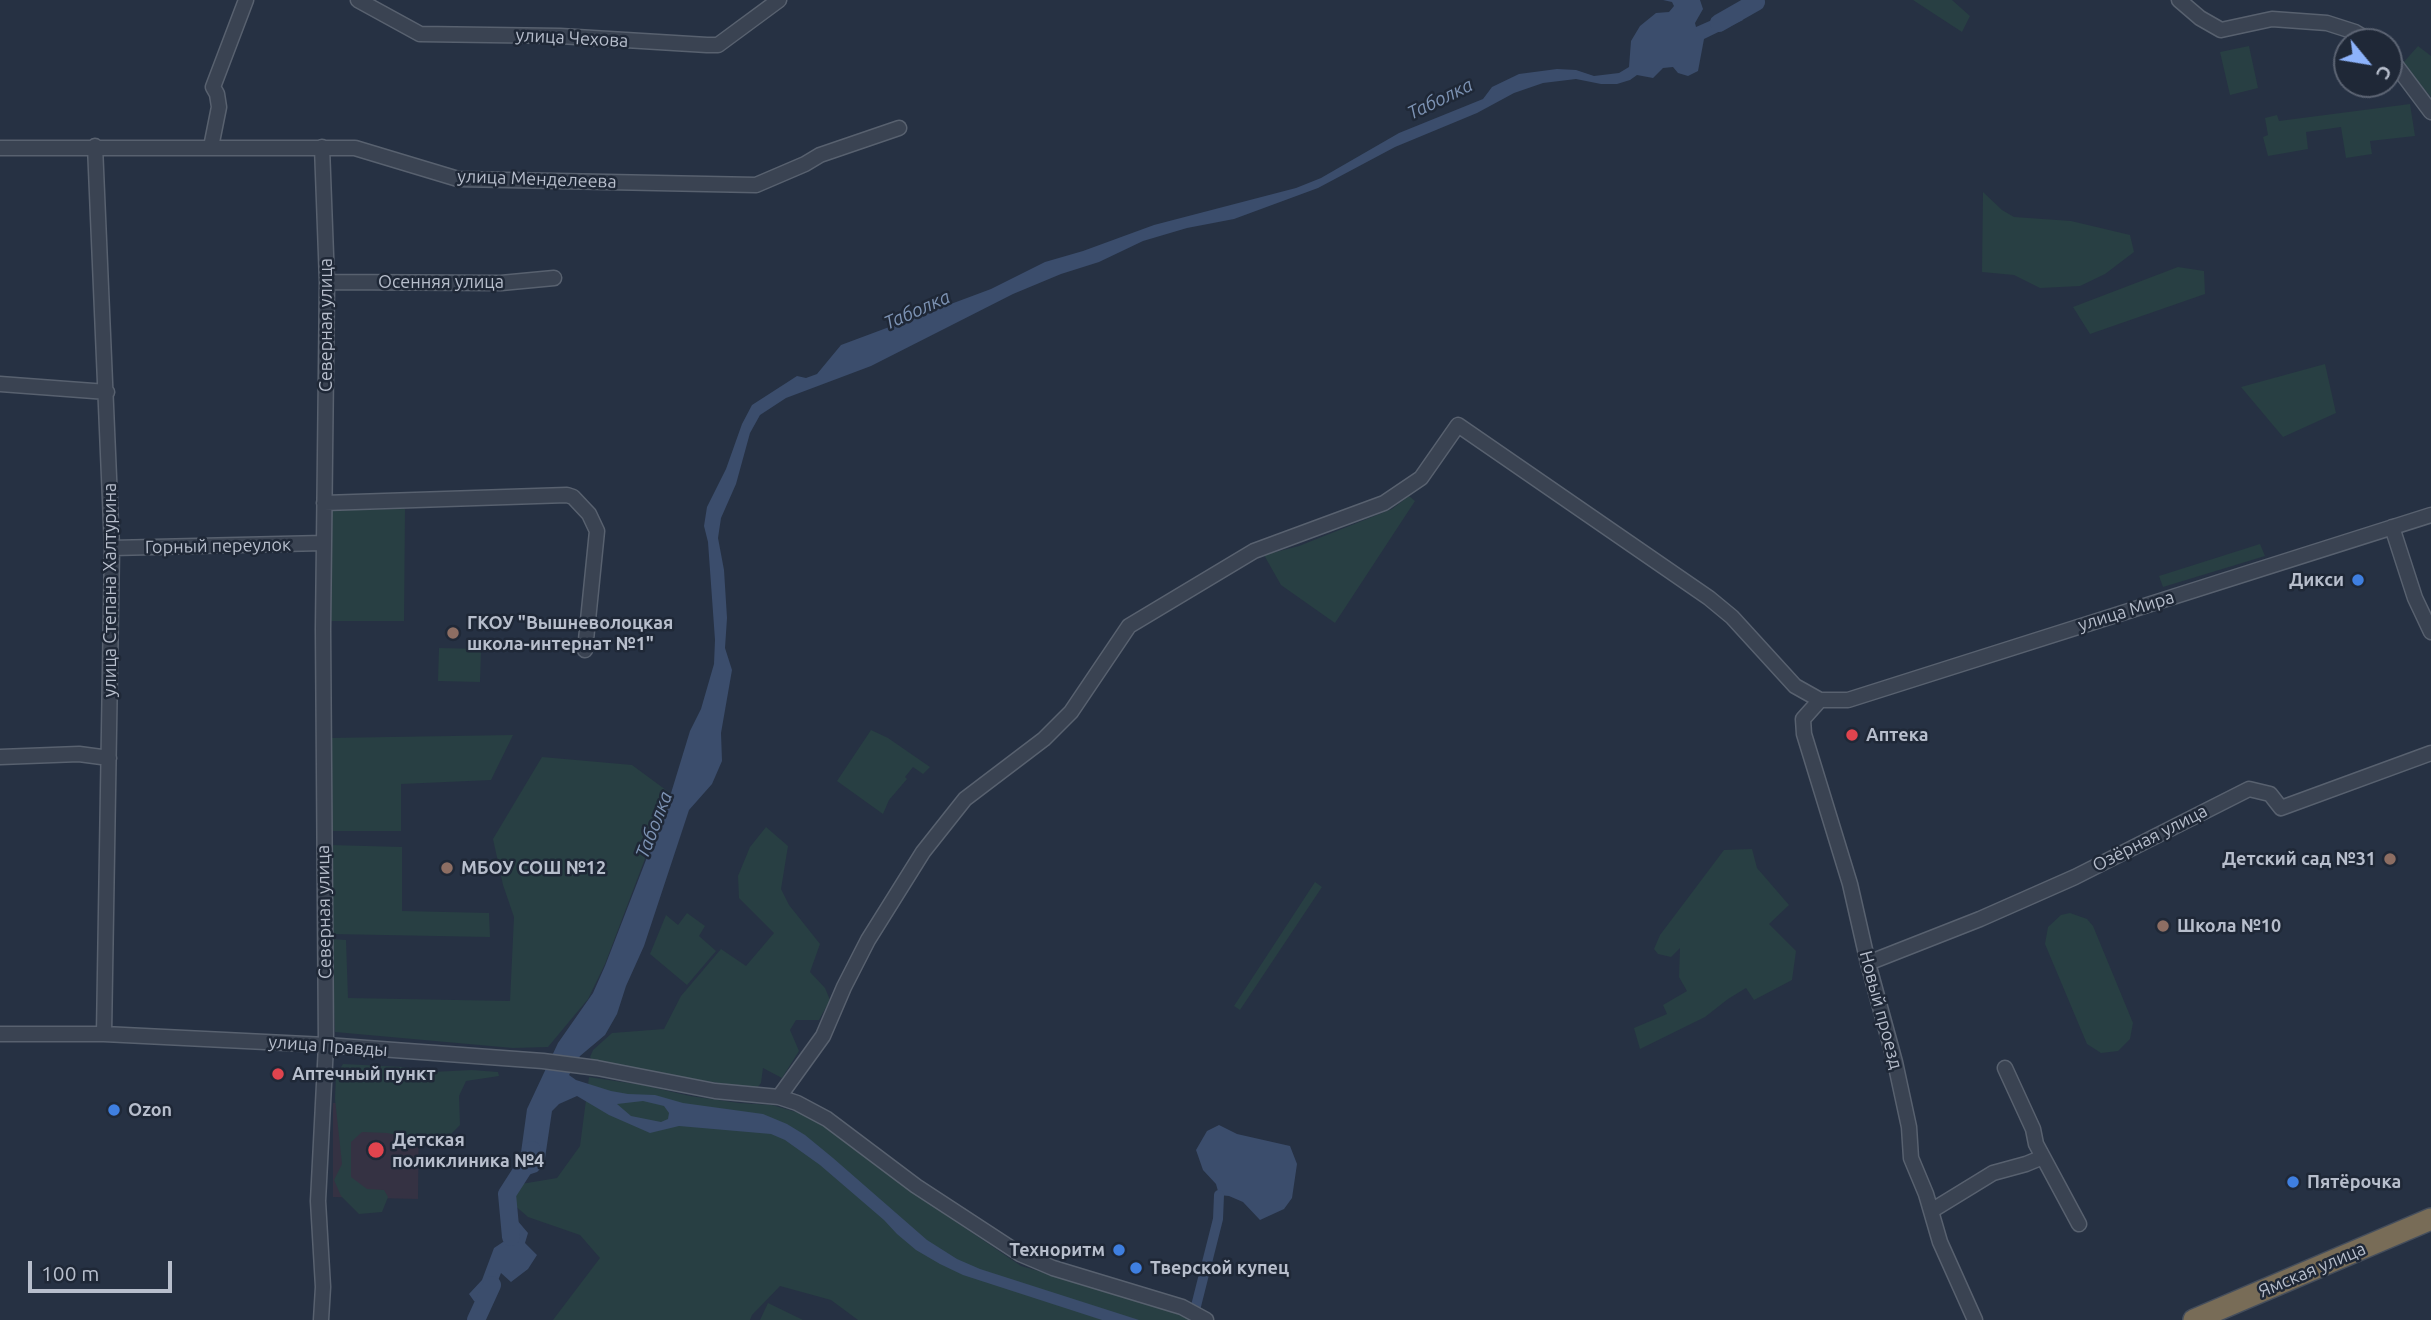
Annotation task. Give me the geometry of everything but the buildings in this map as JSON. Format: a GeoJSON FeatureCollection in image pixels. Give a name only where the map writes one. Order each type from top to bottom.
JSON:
{"type":"FeatureCollection","features":[{"type":"Feature","properties":{"kind":"highway","name":"Ямская улица"},"geometry":{"type":"LineString","coordinates":[[2194,1320],[2431,1219]]}},
{"type":"Feature","properties":{"kind":"street"},"geometry":{"type":"LineString","coordinates":[[211,147],[219,107],[218,94],[213,87],[246,0]]}},
{"type":"Feature","properties":{"kind":"street","name":"улица Чехова"},"geometry":{"type":"LineString","coordinates":[[358,0],[420,34],[560,36],[718,45],[779,0]]}},
{"type":"Feature","properties":{"kind":"street"},"geometry":{"type":"LineString","coordinates":[[2179,0],[2200,18],[2221,30],[2272,19],[2327,23],[2343,28]]}},
{"type":"Feature","properties":{"kind":"street"},"geometry":{"type":"LineString","coordinates":[[2403,75],[2431,112]]}},
{"type":"Feature","properties":{"kind":"street","name":"улица Менделеева"},"geometry":{"type":"LineString","coordinates":[[0,148],[355,148],[458,179],[756,185],[820,155],[899,128]]}},
{"type":"Feature","properties":{"kind":"street","name":"улица Степана Халтурина"},"geometry":{"type":"LineString","coordinates":[[95,146],[112,548],[104,1034]]}},
{"type":"Feature","properties":{"kind":"street","name":"Северная улица"},"geometry":{"type":"LineString","coordinates":[[321,1320],[323,1287],[318,1201],[326,1045],[323,544],[327,282],[322,147]]}},
{"type":"Feature","properties":{"kind":"street","name":"Осенняя улица"},"geometry":{"type":"LineString","coordinates":[[327,282],[501,284],[554,278]]}},
{"type":"Feature","properties":{"kind":"street"},"geometry":{"type":"LineString","coordinates":[[0,384],[107,392]]}},
{"type":"Feature","properties":{"kind":"street"},"geometry":{"type":"LineString","coordinates":[[779,1097],[823,1036],[868,940],[923,852],[965,799],[1044,739],[1071,712],[1129,626],[1254,551],[1384,503],[1420,478],[1458,425],[1709,598],[1732,617],[1796,686],[1820,700]]}},
{"type":"Feature","properties":{"kind":"street"},"geometry":{"type":"LineString","coordinates":[[324,503],[567,495],[573,498],[589,514],[597,531],[585,650]]}},
{"type":"Feature","properties":{"kind":"street","name":"улица Мира"},"geometry":{"type":"LineString","coordinates":[[1820,700],[1848,700],[2431,515]]}},
{"type":"Feature","properties":{"kind":"street"},"geometry":{"type":"LineString","coordinates":[[2392,527],[2415,598],[2431,632]]}},
{"type":"Feature","properties":{"kind":"street","name":"Горный переулок"},"geometry":{"type":"LineString","coordinates":[[112,548],[323,544]]}},
{"type":"Feature","properties":{"kind":"street","name":"Новый проезд"},"geometry":{"type":"LineString","coordinates":[[1820,700],[1803,719],[1804,734],[1850,884],[1867,962],[1901,1088],[1909,1127],[1911,1158],[1940,1242],[1975,1320]]}},
{"type":"Feature","properties":{"kind":"street","name":"Озёрная улица"},"geometry":{"type":"LineString","coordinates":[[1867,962],[1980,919],[2075,877],[2249,789],[2270,794],[2281,807],[2431,753]]}},
{"type":"Feature","properties":{"kind":"street"},"geometry":{"type":"LineString","coordinates":[[0,757],[79,754],[109,758]]}},
{"type":"Feature","properties":{"kind":"street","name":"улица Правды"},"geometry":{"type":"LineString","coordinates":[[0,1034],[104,1034],[326,1045],[543,1061],[625,1073],[715,1091],[779,1097],[827,1119],[915,1186],[1027,1258],[1182,1307],[1206,1320]]}},
{"type":"Feature","properties":{"kind":"street"},"geometry":{"type":"LineString","coordinates":[[2005,1068],[2033,1129],[2036,1144],[2079,1224]]}},
{"type":"Feature","properties":{"kind":"street"},"geometry":{"type":"LineString","coordinates":[[1931,1211],[1993,1173],[2043,1157]]}},
{"type":"Feature","properties":{"kind":"shaded area","name":"Детская поликлиника №4"},"geometry":{"type":"Polygon","coordinates":[[[333,1103],[419,1103],[418,1199],[333,1197],[333,1103]]]}},
{"type":"Feature","properties":{"kind":"green space"},"geometry":{"type":"Polygon","coordinates":[[[1913,0],[1952,0],[1970,16],[1962,32],[1913,0]]]}},
{"type":"Feature","properties":{"kind":"green space"},"geometry":{"type":"Polygon","coordinates":[[[2249,46],[2258,88],[2230,95],[2220,52],[2249,46]]]}},
{"type":"Feature","properties":{"kind":"green space"},"geometry":{"type":"Polygon","coordinates":[[[2418,46],[2431,56],[2431,97],[2403,63],[2418,46]]]}},
{"type":"Feature","properties":{"kind":"green space"},"geometry":{"type":"Polygon","coordinates":[[[2410,104],[2415,136],[2370,141],[2372,154],[2346,158],[2341,127],[2306,132],[2308,149],[2268,156],[2263,137],[2268,135],[2265,118],[2277,115],[2279,121],[2410,104]]]}},
{"type":"Feature","properties":{"kind":"green space"},"geometry":{"type":"Polygon","coordinates":[[[1983,192],[2014,217],[2071,221],[2130,235],[2134,252],[2105,274],[2080,286],[2040,288],[2014,275],[1982,272],[1983,192]]]}},
{"type":"Feature","properties":{"kind":"green space"},"geometry":{"type":"Polygon","coordinates":[[[2178,267],[2204,271],[2205,294],[2090,334],[2073,307],[2178,267]]]}},
{"type":"Feature","properties":{"kind":"green space"},"geometry":{"type":"Polygon","coordinates":[[[2325,364],[2336,413],[2283,437],[2241,387],[2325,364]]]}},
{"type":"Feature","properties":{"kind":"green space"},"geometry":{"type":"Polygon","coordinates":[[[1409,496],[1415,501],[1335,623],[1281,585],[1264,555],[1299,546],[1392,509],[1409,496]]]}},
{"type":"Feature","properties":{"kind":"green space"},"geometry":{"type":"Polygon","coordinates":[[[405,509],[404,621],[328,621],[330,510],[405,509]]]}},
{"type":"Feature","properties":{"kind":"green space"},"geometry":{"type":"Polygon","coordinates":[[[2260,544],[2265,556],[2163,587],[2159,576],[2260,544]]]}},
{"type":"Feature","properties":{"kind":"green space"},"geometry":{"type":"Polygon","coordinates":[[[439,648],[481,649],[480,682],[438,681],[439,648]]]}},
{"type":"Feature","properties":{"kind":"green space"},"geometry":{"type":"Polygon","coordinates":[[[871,730],[888,738],[930,767],[923,774],[913,767],[905,777],[907,779],[889,800],[883,814],[837,781],[871,730]]]}},
{"type":"Feature","properties":{"kind":"green space"},"geometry":{"type":"Polygon","coordinates":[[[513,735],[491,780],[401,784],[401,831],[330,831],[329,738],[513,735]]]}},
{"type":"Feature","properties":{"kind":"green space"},"geometry":{"type":"Polygon","coordinates":[[[542,757],[632,765],[670,793],[605,964],[588,999],[548,1047],[513,1048],[335,1032],[331,939],[346,940],[348,998],[510,1001],[514,917],[503,885],[493,839],[542,757]]]}},
{"type":"Feature","properties":{"kind":"green space"},"geometry":{"type":"Polygon","coordinates":[[[766,827],[788,846],[781,889],[789,905],[820,944],[810,972],[825,988],[830,1000],[819,1020],[796,1020],[790,1030],[799,1051],[782,1078],[763,1068],[761,1083],[756,1089],[595,1063],[590,1057],[593,1050],[612,1033],[664,1029],[681,996],[721,949],[746,966],[774,933],[739,898],[738,876],[750,847],[766,827]]]}},
{"type":"Feature","properties":{"kind":"green space"},"geometry":{"type":"Polygon","coordinates":[[[331,845],[402,847],[402,911],[489,913],[490,937],[331,934],[331,845]]]}},
{"type":"Feature","properties":{"kind":"green space"},"geometry":{"type":"Polygon","coordinates":[[[1752,849],[1757,868],[1789,905],[1769,924],[1796,951],[1792,980],[1754,1000],[1746,988],[1705,1017],[1640,1049],[1634,1028],[1667,1014],[1663,1005],[1687,991],[1679,977],[1680,948],[1671,957],[1658,954],[1654,949],[1660,935],[1724,850],[1752,849]]]}},
{"type":"Feature","properties":{"kind":"green space"},"geometry":{"type":"Polygon","coordinates":[[[1315,882],[1322,887],[1240,1010],[1234,1006],[1315,882]]]}},
{"type":"Feature","properties":{"kind":"green space"},"geometry":{"type":"Polygon","coordinates":[[[687,913],[705,926],[699,936],[716,951],[687,985],[650,954],[666,915],[678,925],[687,913]]]}},
{"type":"Feature","properties":{"kind":"green space"},"geometry":{"type":"Polygon","coordinates":[[[2070,913],[2087,919],[2093,926],[2133,1023],[2130,1039],[2118,1051],[2101,1053],[2087,1044],[2045,944],[2048,927],[2061,915],[2070,913]]]}},
{"type":"Feature","properties":{"kind":"green space"},"geometry":{"type":"Polygon","coordinates":[[[343,1064],[403,1067],[432,1072],[498,1072],[499,1076],[466,1081],[459,1096],[460,1125],[449,1136],[412,1138],[362,1132],[351,1142],[351,1177],[367,1189],[384,1190],[388,1197],[382,1212],[359,1214],[341,1196],[334,1180],[342,1164],[335,1099],[336,1075],[343,1064]]]}},
{"type":"Feature","properties":{"kind":"green space"},"geometry":{"type":"Polygon","coordinates":[[[589,1077],[690,1096],[772,1105],[803,1114],[833,1132],[912,1192],[1021,1266],[1156,1305],[1191,1320],[858,1320],[831,1300],[780,1286],[750,1320],[553,1320],[600,1258],[580,1235],[528,1217],[512,1203],[521,1184],[557,1178],[580,1146],[589,1077]]]}},
{"type":"Feature","properties":{"kind":"green space"},"geometry":{"type":"Polygon","coordinates":[[[768,1303],[803,1320],[760,1320],[768,1303]]]}},
{"type":"Feature","properties":{"kind":"water"},"geometry":{"type":"Polygon","coordinates":[[[1663,0],[1700,0],[1703,9],[1695,23],[1696,27],[1737,9],[1743,20],[1704,39],[1698,71],[1688,76],[1678,73],[1673,67],[1663,68],[1653,78],[1637,75],[1617,84],[1576,79],[1543,83],[1514,93],[1477,113],[1395,147],[1318,188],[1234,219],[1187,228],[1143,241],[1099,262],[1013,294],[871,366],[786,398],[760,415],[750,433],[736,484],[721,518],[718,538],[724,570],[727,618],[725,648],[732,670],[721,733],[722,761],[712,784],[689,810],[644,946],[617,1014],[605,1035],[580,1056],[569,1075],[576,1080],[611,1091],[655,1095],[683,1103],[763,1114],[787,1124],[833,1158],[927,1240],[957,1259],[980,1269],[1139,1320],[1102,1320],[963,1275],[940,1264],[916,1250],[820,1165],[785,1140],[771,1134],[679,1126],[650,1133],[609,1115],[577,1096],[559,1104],[552,1111],[544,1165],[537,1172],[528,1175],[519,1167],[527,1109],[558,1043],[593,993],[605,966],[668,803],[690,731],[701,709],[714,664],[715,640],[708,542],[704,526],[707,507],[752,405],[797,376],[806,378],[817,374],[841,345],[991,289],[1045,262],[1154,225],[1296,188],[1321,178],[1399,133],[1483,99],[1492,87],[1519,74],[1557,69],[1576,70],[1594,76],[1619,73],[1629,67],[1631,41],[1640,26],[1656,13],[1669,12],[1674,6],[1672,2],[1663,0]],[[643,1101],[617,1104],[631,1116],[661,1122],[668,1119],[669,1113],[664,1106],[643,1101]]]}},
{"type":"Feature","properties":{"kind":"water"},"geometry":{"type":"Polygon","coordinates":[[[1219,1125],[1237,1134],[1290,1146],[1297,1164],[1292,1198],[1284,1209],[1260,1220],[1243,1202],[1219,1195],[1216,1184],[1203,1170],[1196,1150],[1207,1131],[1219,1125]]]}},
{"type":"Feature","properties":{"kind":"water"},"geometry":{"type":"Polygon","coordinates":[[[511,1213],[528,1233],[525,1243],[537,1255],[528,1269],[511,1282],[501,1273],[491,1298],[483,1305],[474,1301],[469,1294],[482,1280],[494,1248],[509,1238],[506,1217],[511,1213]]]}},
{"type":"Feature","properties":{"kind":"waterway","name":"Таболка"},"geometry":{"type":"LineString","coordinates":[[1719,23],[1756,2]]}},
{"type":"Feature","properties":{"kind":"waterway","name":"Таболка"},"geometry":{"type":"LineString","coordinates":[[511,1237],[507,1194],[532,1155],[532,1150]]}},
{"type":"Feature","properties":{"kind":"waterway"},"geometry":{"type":"LineString","coordinates":[[1196,1306],[1218,1219],[1219,1195]]}},
{"type":"Feature","properties":{"kind":"waterway","name":"Таболка"},"geometry":{"type":"LineString","coordinates":[[476,1320],[492,1285]]}},
{"type":"Feature","properties":{"kind":"place","name":"Дикси"},"geometry":{"type":"Point","coordinates":[2358,580]}},
{"type":"Feature","properties":{"kind":"place","name":"ГКОУ \"Вышневолоцкая школа-интернат №1\""},"geometry":{"type":"Point","coordinates":[453,633]}},
{"type":"Feature","properties":{"kind":"place","name":"Аптека"},"geometry":{"type":"Point","coordinates":[1852,735]}},
{"type":"Feature","properties":{"kind":"place","name":"Детский сад №31"},"geometry":{"type":"Point","coordinates":[2390,859]}},
{"type":"Feature","properties":{"kind":"place","name":"МБОУ СОШ №12"},"geometry":{"type":"Point","coordinates":[447,868]}},
{"type":"Feature","properties":{"kind":"place","name":"Школа №10"},"geometry":{"type":"Point","coordinates":[2163,926]}},
{"type":"Feature","properties":{"kind":"place","name":"Аптечный пункт"},"geometry":{"type":"Point","coordinates":[278,1074]}},
{"type":"Feature","properties":{"kind":"place","name":"Ozon"},"geometry":{"type":"Point","coordinates":[114,1110]}},
{"type":"Feature","properties":{"kind":"place","name":"Детская поликлиника №4"},"geometry":{"type":"Point","coordinates":[376,1150]}},
{"type":"Feature","properties":{"kind":"place","name":"Пятёрочка"},"geometry":{"type":"Point","coordinates":[2293,1182]}},
{"type":"Feature","properties":{"kind":"place","name":"Техноритм"},"geometry":{"type":"Point","coordinates":[1119,1250]}},
{"type":"Feature","properties":{"kind":"place","name":"Тверской купец"},"geometry":{"type":"Point","coordinates":[1136,1268]}}]}
